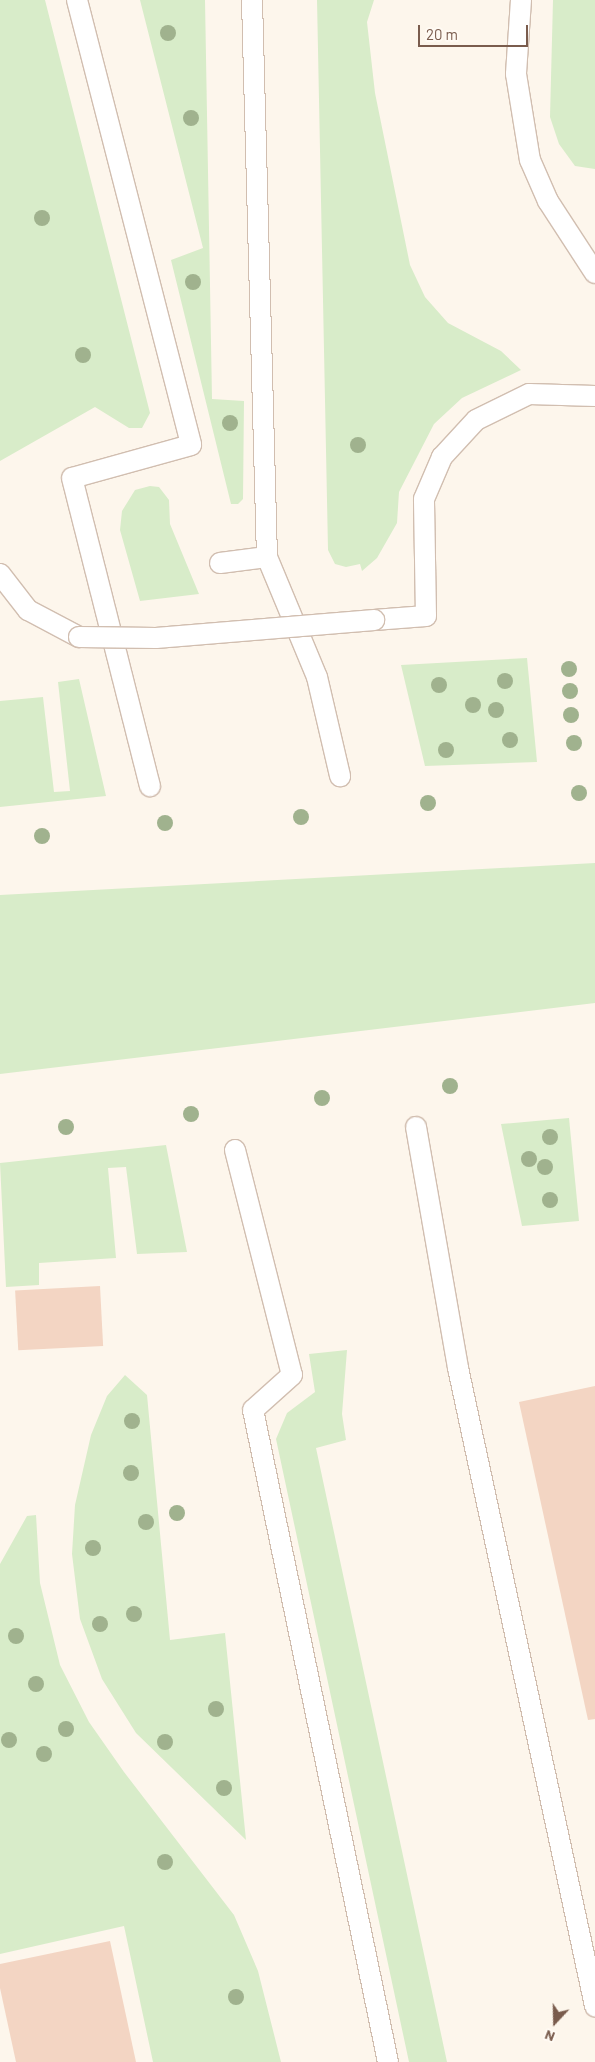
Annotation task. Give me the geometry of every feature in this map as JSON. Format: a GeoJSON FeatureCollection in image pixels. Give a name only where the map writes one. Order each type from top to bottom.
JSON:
{"type":"FeatureCollection","features":[{"type":"Feature","properties":{"kind":"lane"},"geometry":{"type":"LineString","coordinates":[[77,0],[191,445],[72,478],[150,786]]}},
{"type":"Feature","properties":{"kind":"lane"},"geometry":{"type":"LineString","coordinates":[[252,0],[268,557],[317,677],[340,776]]}},
{"type":"Feature","properties":{"kind":"lane"},"geometry":{"type":"LineString","coordinates":[[521,0],[516,74],[530,160],[548,201],[595,273]]}},
{"type":"Feature","properties":{"kind":"lane"},"geometry":{"type":"LineString","coordinates":[[0,574],[28,610],[79,637],[156,638],[426,616],[424,499],[442,457],[476,420],[529,394],[595,396]]}},
{"type":"Feature","properties":{"kind":"lane"},"geometry":{"type":"LineString","coordinates":[[220,563],[268,557]]}},
{"type":"Feature","properties":{"kind":"lane"},"geometry":{"type":"LineString","coordinates":[[416,1127],[458,1368],[595,2006]]}},
{"type":"Feature","properties":{"kind":"lane"},"geometry":{"type":"LineString","coordinates":[[235,1150],[292,1375],[253,1410],[388,2062]]}},
{"type":"Feature","properties":{"kind":"green space"},"geometry":{"type":"Polygon","coordinates":[[[0,0],[45,0],[150,413],[142,428],[129,428],[95,407],[0,461],[0,0]]]}},
{"type":"Feature","properties":{"kind":"green space"},"geometry":{"type":"Polygon","coordinates":[[[140,0],[205,0],[212,399],[244,401],[243,499],[238,504],[231,504],[171,260],[203,248],[140,0]]]}},
{"type":"Feature","properties":{"kind":"green space"},"geometry":{"type":"Polygon","coordinates":[[[317,0],[374,0],[367,22],[375,93],[410,265],[425,297],[448,323],[501,351],[521,370],[462,398],[434,424],[399,492],[397,523],[377,558],[362,571],[360,564],[346,567],[335,564],[328,550],[317,0]]]}},
{"type":"Feature","properties":{"kind":"green space"},"geometry":{"type":"Polygon","coordinates":[[[553,0],[595,0],[595,169],[575,166],[559,144],[550,117],[553,0]]]}},
{"type":"Feature","properties":{"kind":"green space"},"geometry":{"type":"Polygon","coordinates":[[[150,486],[159,487],[169,500],[170,524],[199,594],[140,601],[120,530],[122,511],[135,490],[150,486]]]}},
{"type":"Feature","properties":{"kind":"green space"},"geometry":{"type":"Polygon","coordinates":[[[527,658],[537,762],[425,766],[401,665],[527,658]]]}},
{"type":"Feature","properties":{"kind":"green space"},"geometry":{"type":"Polygon","coordinates":[[[79,679],[106,796],[0,807],[0,701],[43,697],[54,792],[70,791],[58,682],[79,679]]]}},
{"type":"Feature","properties":{"kind":"green space"},"geometry":{"type":"Polygon","coordinates":[[[595,863],[595,1003],[0,1074],[0,895],[595,863]]]}},
{"type":"Feature","properties":{"kind":"green space"},"geometry":{"type":"Polygon","coordinates":[[[569,1118],[579,1221],[522,1226],[501,1124],[569,1118]]]}},
{"type":"Feature","properties":{"kind":"green space"},"geometry":{"type":"Polygon","coordinates":[[[166,1145],[187,1252],[137,1254],[126,1167],[108,1168],[116,1258],[39,1263],[39,1285],[6,1287],[0,1163],[166,1145]]]}},
{"type":"Feature","properties":{"kind":"green space"},"geometry":{"type":"Polygon","coordinates":[[[347,1350],[342,1414],[346,1440],[316,1448],[447,2062],[409,2062],[276,1439],[287,1413],[315,1392],[309,1354],[347,1350]]]}},
{"type":"Feature","properties":{"kind":"green space"},"geometry":{"type":"Polygon","coordinates":[[[125,1375],[147,1395],[170,1640],[225,1633],[246,1840],[136,1733],[102,1679],[80,1619],[72,1554],[75,1505],[91,1435],[107,1396],[125,1375]]]}},
{"type":"Feature","properties":{"kind":"green space"},"geometry":{"type":"Polygon","coordinates":[[[36,1515],[40,1583],[60,1665],[89,1722],[124,1772],[234,1915],[258,1971],[281,2062],[153,2062],[124,1926],[0,1954],[0,1564],[27,1516],[36,1515]]]}},
{"type":"Feature","properties":{"kind":"building"},"geometry":{"type":"Polygon","coordinates":[[[100,1286],[103,1346],[18,1350],[15,1290],[100,1286]]]}},
{"type":"Feature","properties":{"kind":"building"},"geometry":{"type":"Polygon","coordinates":[[[595,1386],[595,1719],[588,1720],[519,1402],[595,1386]]]}},
{"type":"Feature","properties":{"kind":"building"},"geometry":{"type":"Polygon","coordinates":[[[110,1941],[136,2062],[16,2062],[0,1988],[0,1964],[110,1941]]]}}]}
